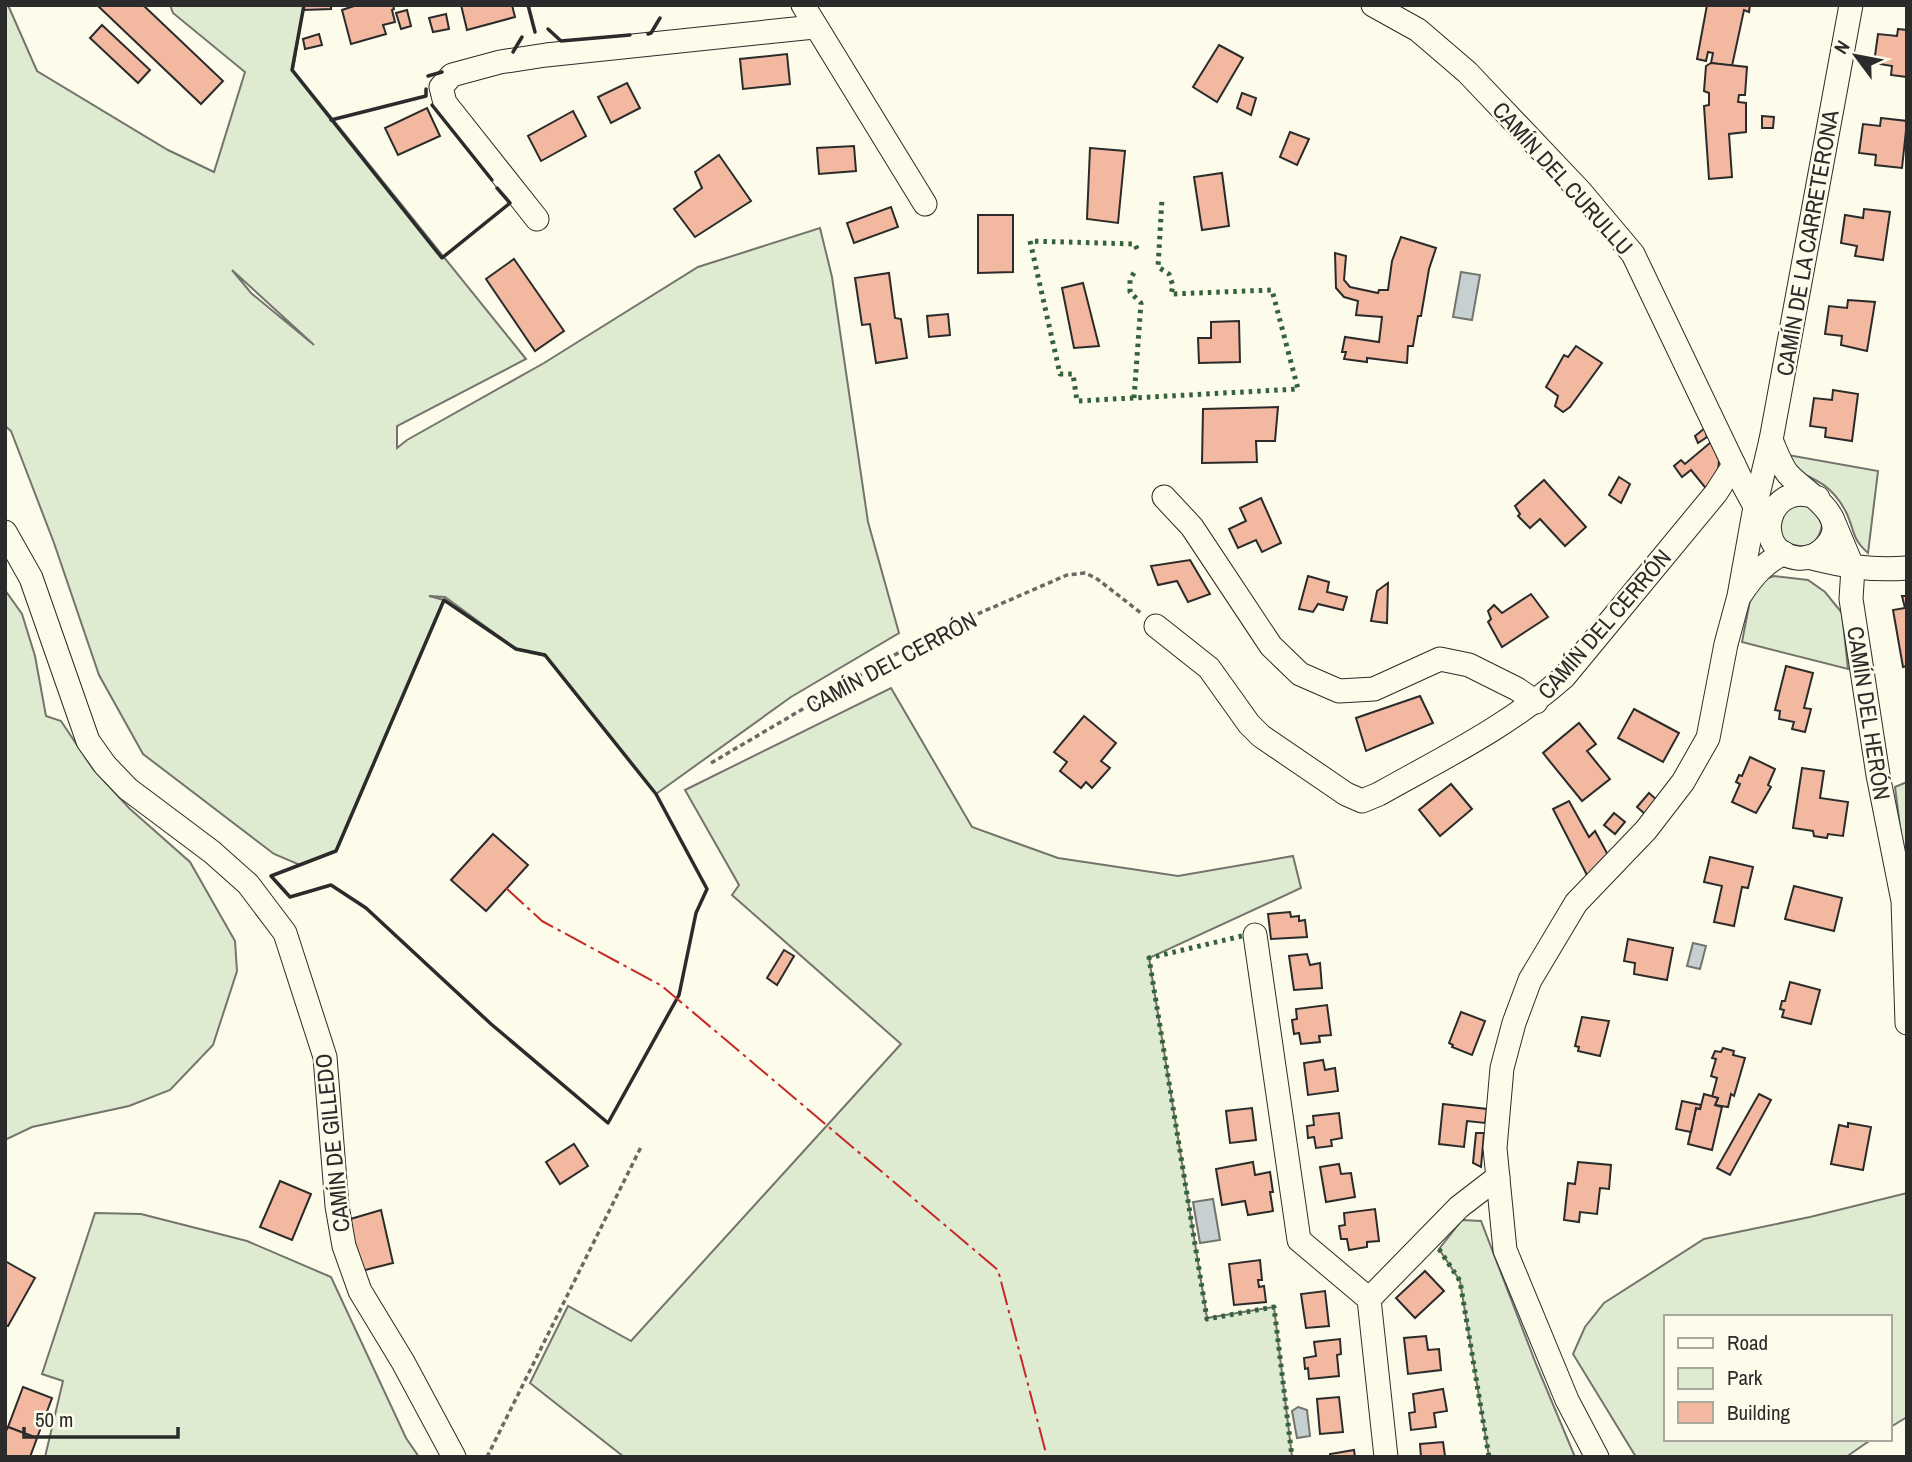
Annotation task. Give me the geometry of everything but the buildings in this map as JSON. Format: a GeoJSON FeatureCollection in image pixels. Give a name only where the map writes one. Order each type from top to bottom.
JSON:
{"type":"FeatureCollection","features":[{"type":"Feature","properties":{"kind":"street"},"geometry":{"type":"LineString","coordinates":[[803,5],[814,27],[925,204]]}},
{"type":"Feature","properties":{"kind":"street","name":"CAMÍN DEL CURULLU"},"geometry":{"type":"LineString","coordinates":[[1373,5],[1418,30],[1467,72],[1580,191],[1633,254],[1744,464],[1755,508],[1778,548],[1784,553]]}},
{"type":"Feature","properties":{"kind":"street","name":"CAMÍN DE LA CARRETERONA"},"geometry":{"type":"LineString","coordinates":[[1744,464],[1771,440],[1851,5]]}},
{"type":"Feature","properties":{"kind":"street"},"geometry":{"type":"LineString","coordinates":[[537,219],[445,103],[441,87],[452,75],[500,62],[546,55],[814,27]]}},
{"type":"Feature","properties":{"kind":"street"},"geometry":{"type":"LineString","coordinates":[[1771,440],[1787,473],[1804,496]]}},
{"type":"Feature","properties":{"kind":"street"},"geometry":{"type":"LineString","coordinates":[[1744,464],[1829,510],[1853,568]]}},
{"type":"Feature","properties":{"kind":"street","name":"CAMÍN DEL CERRÓN"},"geometry":{"type":"LineString","coordinates":[[1156,626],[1209,668],[1249,724],[1261,736],[1346,794],[1362,801],[1487,734],[1536,702],[1572,667],[1716,493],[1744,464]]}},
{"type":"Feature","properties":{"kind":"street"},"geometry":{"type":"LineString","coordinates":[[1597,1457],[1567,1400],[1505,1250],[1494,1148],[1502,1068],[1514,1023],[1530,980],[1576,903],[1646,830],[1683,782],[1708,738],[1755,508],[1804,496]]}},
{"type":"Feature","properties":{"kind":"street"},"geometry":{"type":"LineString","coordinates":[[1770,534],[1771,514],[1784,499],[1804,496]]}},
{"type":"Feature","properties":{"kind":"street"},"geometry":{"type":"LineString","coordinates":[[1164,497],[1192,527],[1271,646],[1300,674],[1339,691],[1374,689],[1440,659],[1469,665],[1517,689],[1536,702]]}},
{"type":"Feature","properties":{"kind":"street"},"geometry":{"type":"LineString","coordinates":[[1808,557],[1825,547],[1830,538],[1832,518]]}},
{"type":"Feature","properties":{"kind":"street","name":"CAMÍN DE GILLEDO"},"geometry":{"type":"LineString","coordinates":[[5,532],[31,578],[88,741],[105,765],[128,789],[212,852],[248,884],[285,933],[325,1058],[337,1206],[344,1246],[360,1292],[403,1362],[454,1457]]}},
{"type":"Feature","properties":{"kind":"street"},"geometry":{"type":"LineString","coordinates":[[1739,596],[1762,567],[1784,553],[1853,568],[1907,568]]}},
{"type":"Feature","properties":{"kind":"street","name":"CAMÍN DEL HERÓN"},"geometry":{"type":"LineString","coordinates":[[1853,568],[1851,599],[1878,775],[1903,901],[1907,1023]]}},
{"type":"Feature","properties":{"kind":"street"},"geometry":{"type":"LineString","coordinates":[[1255,935],[1299,1240],[1369,1299],[1386,1457]]}},
{"type":"Feature","properties":{"kind":"street"},"geometry":{"type":"LineString","coordinates":[[1369,1299],[1459,1207],[1498,1177]]}},
{"type":"Feature","properties":{"kind":"path","name":"CAMÍN DEL CERRÓN"},"geometry":{"type":"LineString","coordinates":[[711,763],[927,636],[1067,575],[1085,573],[1097,578],[1156,626]]}},
{"type":"Feature","properties":{"kind":"path"},"geometry":{"type":"LineString","coordinates":[[487,1457],[640,1147]]}},
{"type":"Feature","properties":{"kind":"green space"},"geometry":{"type":"Polygon","coordinates":[[[5,5],[8,5],[37,71],[168,150],[214,172],[245,72],[173,13],[170,5],[304,5],[293,70],[526,359],[397,426],[397,448],[544,363],[698,267],[820,228],[832,277],[868,522],[899,633],[791,697],[656,794],[545,656],[516,649],[445,597],[429,596],[444,600],[336,851],[300,865],[274,854],[143,754],[99,675],[54,543],[11,431],[5,426],[5,5]],[[232,270],[251,293],[314,345],[232,270]]]}},
{"type":"Feature","properties":{"kind":"green space"},"geometry":{"type":"Polygon","coordinates":[[[1788,455],[1878,471],[1868,553],[1856,539],[1847,514],[1836,497],[1817,481],[1791,469],[1788,455]]]}},
{"type":"Feature","properties":{"kind":"green space"},"geometry":{"type":"Polygon","coordinates":[[[1791,503],[1813,506],[1822,525],[1813,543],[1797,546],[1783,541],[1777,519],[1791,503]]]}},
{"type":"Feature","properties":{"kind":"green space"},"geometry":{"type":"Polygon","coordinates":[[[1774,576],[1808,580],[1825,592],[1842,613],[1848,669],[1742,642],[1752,590],[1760,581],[1774,576]]]}},
{"type":"Feature","properties":{"kind":"green space"},"geometry":{"type":"Polygon","coordinates":[[[5,590],[22,614],[35,656],[46,716],[61,721],[93,769],[130,809],[190,862],[235,941],[237,971],[213,1045],[170,1090],[129,1106],[32,1127],[5,1140],[5,590]]]}},
{"type":"Feature","properties":{"kind":"green space"},"geometry":{"type":"Polygon","coordinates":[[[891,688],[972,827],[1058,858],[1178,876],[1293,856],[1301,888],[1149,958],[1207,1318],[1274,1307],[1292,1457],[624,1457],[530,1383],[568,1306],[631,1341],[901,1044],[732,895],[739,885],[685,790],[891,688]]]}},
{"type":"Feature","properties":{"kind":"green space"},"geometry":{"type":"Polygon","coordinates":[[[1907,782],[1907,882],[1895,787],[1907,782]]]}},
{"type":"Feature","properties":{"kind":"green space"},"geometry":{"type":"Polygon","coordinates":[[[1907,1193],[1907,1417],[1891,1427],[1891,1315],[1664,1315],[1664,1441],[1869,1441],[1846,1457],[1636,1457],[1573,1354],[1585,1327],[1604,1303],[1704,1239],[1907,1193]]]}},
{"type":"Feature","properties":{"kind":"green space"},"geometry":{"type":"Polygon","coordinates":[[[95,1213],[141,1214],[247,1241],[331,1277],[406,1438],[419,1457],[45,1457],[63,1381],[42,1374],[95,1213]]]}},
{"type":"Feature","properties":{"kind":"green space"},"geometry":{"type":"Polygon","coordinates":[[[1462,1220],[1481,1221],[1575,1457],[1489,1457],[1460,1281],[1439,1249],[1462,1220]]]}},
{"type":"Feature","properties":{"kind":"shaded area"},"geometry":{"type":"Polygon","coordinates":[[[1461,272],[1480,275],[1472,320],[1453,317],[1461,272]]]}},
{"type":"Feature","properties":{"kind":"shaded area"},"geometry":{"type":"Polygon","coordinates":[[[1693,943],[1706,946],[1700,969],[1687,966],[1693,943]]]}},
{"type":"Feature","properties":{"kind":"shaded area"},"geometry":{"type":"Polygon","coordinates":[[[1213,1199],[1220,1240],[1200,1243],[1193,1202],[1213,1199]]]}},
{"type":"Feature","properties":{"kind":"shaded area"},"geometry":{"type":"Polygon","coordinates":[[[1298,1407],[1307,1410],[1310,1436],[1297,1438],[1292,1411],[1298,1407]]]}},
{"type":"Feature","properties":{"kind":"hedge"},"geometry":{"type":"LineString","coordinates":[[1137,249],[1135,244],[1030,241],[1060,374],[1073,374],[1077,401],[1298,389],[1272,290],[1171,294],[1173,286],[1169,274],[1158,267],[1162,199]]}},
{"type":"Feature","properties":{"kind":"hedge"},"geometry":{"type":"LineString","coordinates":[[1134,398],[1141,303],[1130,292],[1130,280],[1136,269]]}},
{"type":"Feature","properties":{"kind":"hedge"},"geometry":{"type":"LineString","coordinates":[[1242,936],[1149,958],[1207,1319],[1274,1307],[1292,1457]]}},
{"type":"Feature","properties":{"kind":"hedge"},"geometry":{"type":"LineString","coordinates":[[1439,1249],[1460,1281],[1489,1457]]}},
{"type":"Feature","properties":{"kind":"wall"},"geometry":{"type":"LineString","coordinates":[[304,5],[292,70],[442,258],[510,203],[497,188]]}},
{"type":"Feature","properties":{"kind":"wall"},"geometry":{"type":"LineString","coordinates":[[528,5],[535,32]]}},
{"type":"Feature","properties":{"kind":"wall"},"geometry":{"type":"LineString","coordinates":[[648,34],[660,18]]}},
{"type":"Feature","properties":{"kind":"wall"},"geometry":{"type":"LineString","coordinates":[[548,29],[561,41],[630,35]]}},
{"type":"Feature","properties":{"kind":"wall"},"geometry":{"type":"LineString","coordinates":[[513,52],[522,37]]}},
{"type":"Feature","properties":{"kind":"wall"},"geometry":{"type":"LineString","coordinates":[[428,76],[442,72]]}},
{"type":"Feature","properties":{"kind":"wall"},"geometry":{"type":"LineString","coordinates":[[331,120],[426,96],[426,89]]}},
{"type":"Feature","properties":{"kind":"wall"},"geometry":{"type":"LineString","coordinates":[[432,105],[492,180]]}},
{"type":"Feature","properties":{"kind":"wall"},"geometry":{"type":"LineString","coordinates":[[444,600],[516,649],[545,655],[656,794],[707,889],[696,913],[679,995],[608,1123],[491,1024],[366,908],[331,885],[290,897],[271,876],[336,851],[444,600]]}},
{"type":"Feature","properties":{"kind":"power"},"geometry":{"type":"LineString","coordinates":[[506,888],[542,921],[662,986],[998,1270],[1047,1457]]}}]}
